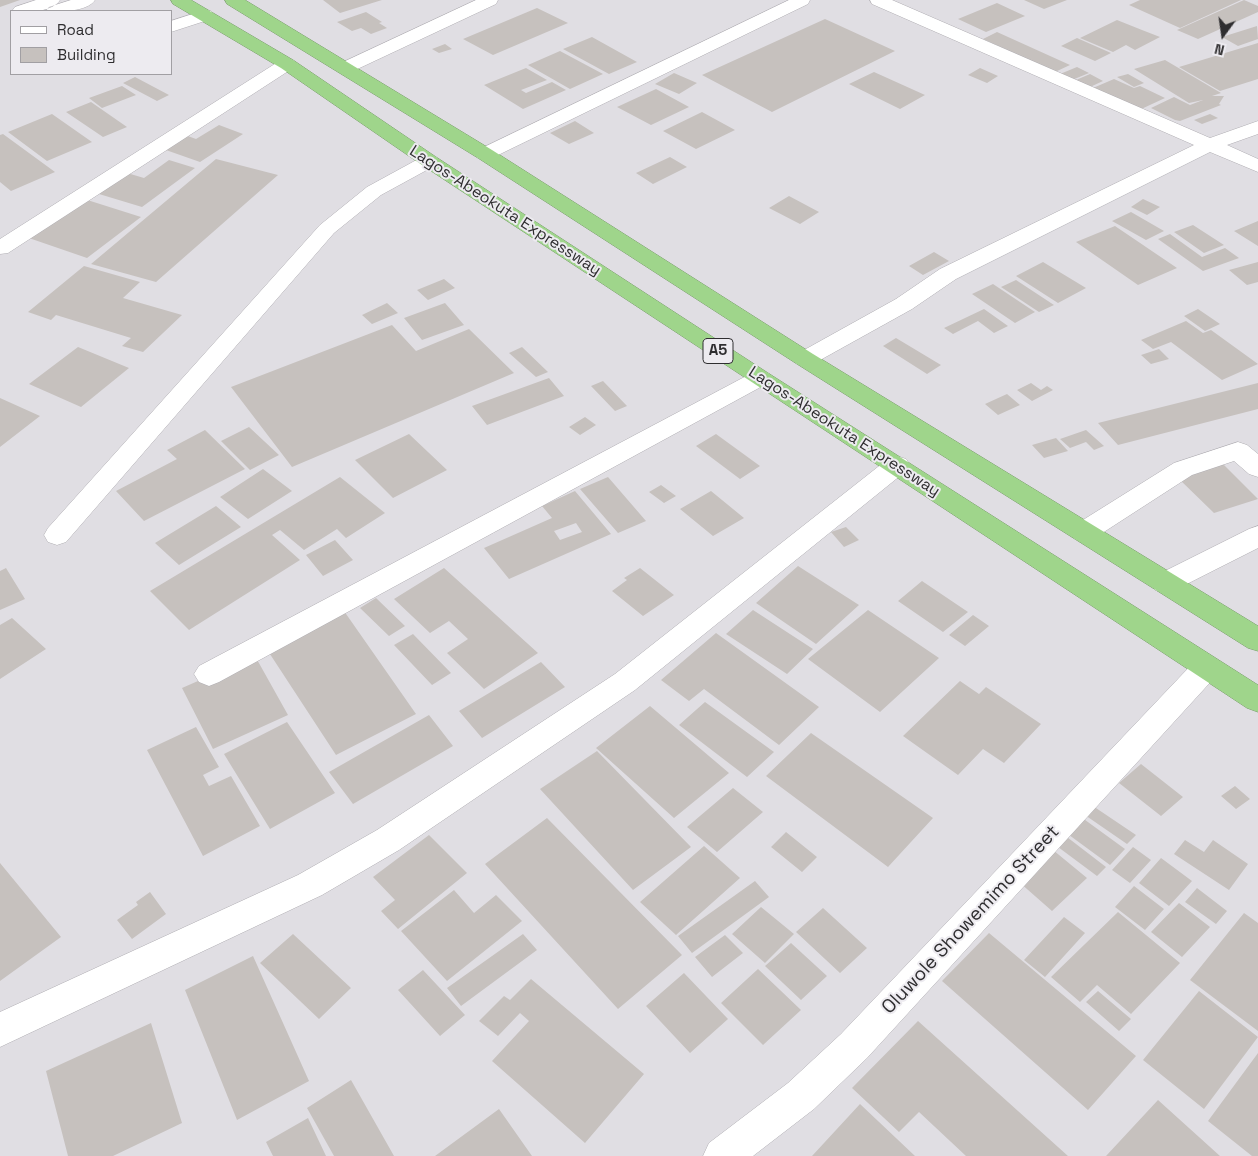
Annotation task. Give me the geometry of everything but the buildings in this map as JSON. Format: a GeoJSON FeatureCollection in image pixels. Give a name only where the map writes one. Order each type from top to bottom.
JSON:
{"type":"FeatureCollection","features":[{"type":"Feature","properties":{"kind":"highway","name":"Lagos-Abeokuta Expressway"},"geometry":{"type":"LineString","coordinates":[[179,0],[287,64],[429,161],[760,378],[1258,700]]}},
{"type":"Feature","properties":{"kind":"highway","name":"A5"},"geometry":{"type":"LineString","coordinates":[[234,0],[485,154],[805,359],[1258,640]]}},
{"type":"Feature","properties":{"kind":"street"},"geometry":{"type":"LineString","coordinates":[[24,10],[52,0]]}},
{"type":"Feature","properties":{"kind":"street"},"geometry":{"type":"LineString","coordinates":[[58,10],[87,0]]}},
{"type":"Feature","properties":{"kind":"street"},"geometry":{"type":"LineString","coordinates":[[345,68],[490,0]]}},
{"type":"Feature","properties":{"kind":"street"},"geometry":{"type":"LineString","coordinates":[[766,0],[794,4]]}},
{"type":"Feature","properties":{"kind":"street"},"geometry":{"type":"LineString","coordinates":[[878,0],[1258,166]]}},
{"type":"Feature","properties":{"kind":"street"},"geometry":{"type":"LineString","coordinates":[[485,154],[794,4]]}},
{"type":"Feature","properties":{"kind":"street"},"geometry":{"type":"LineString","coordinates":[[172,27],[205,15]]}},
{"type":"Feature","properties":{"kind":"street"},"geometry":{"type":"LineString","coordinates":[[0,248],[287,64]]}},
{"type":"Feature","properties":{"kind":"street"},"geometry":{"type":"LineString","coordinates":[[805,359],[904,304],[948,274],[1209,145],[1258,127]]}},
{"type":"Feature","properties":{"kind":"street"},"geometry":{"type":"LineString","coordinates":[[57,535],[327,230],[374,191],[429,161]]}},
{"type":"Feature","properties":{"kind":"street"},"geometry":{"type":"LineString","coordinates":[[209,674],[760,378]]}},
{"type":"Feature","properties":{"kind":"street"},"geometry":{"type":"LineString","coordinates":[[1084,532],[1183,469],[1238,451],[1258,468]]}},
{"type":"Feature","properties":{"kind":"street"},"geometry":{"type":"LineString","coordinates":[[0,1030],[310,885],[388,840],[625,682],[897,465]]}},
{"type":"Feature","properties":{"kind":"street"},"geometry":{"type":"LineString","coordinates":[[1165,583],[1258,536]]}},
{"type":"Feature","properties":{"kind":"street","name":"Oluwole Showemimo Street"},"geometry":{"type":"LineString","coordinates":[[722,1156],[802,1096],[854,1046],[1206,668]]}}]}
